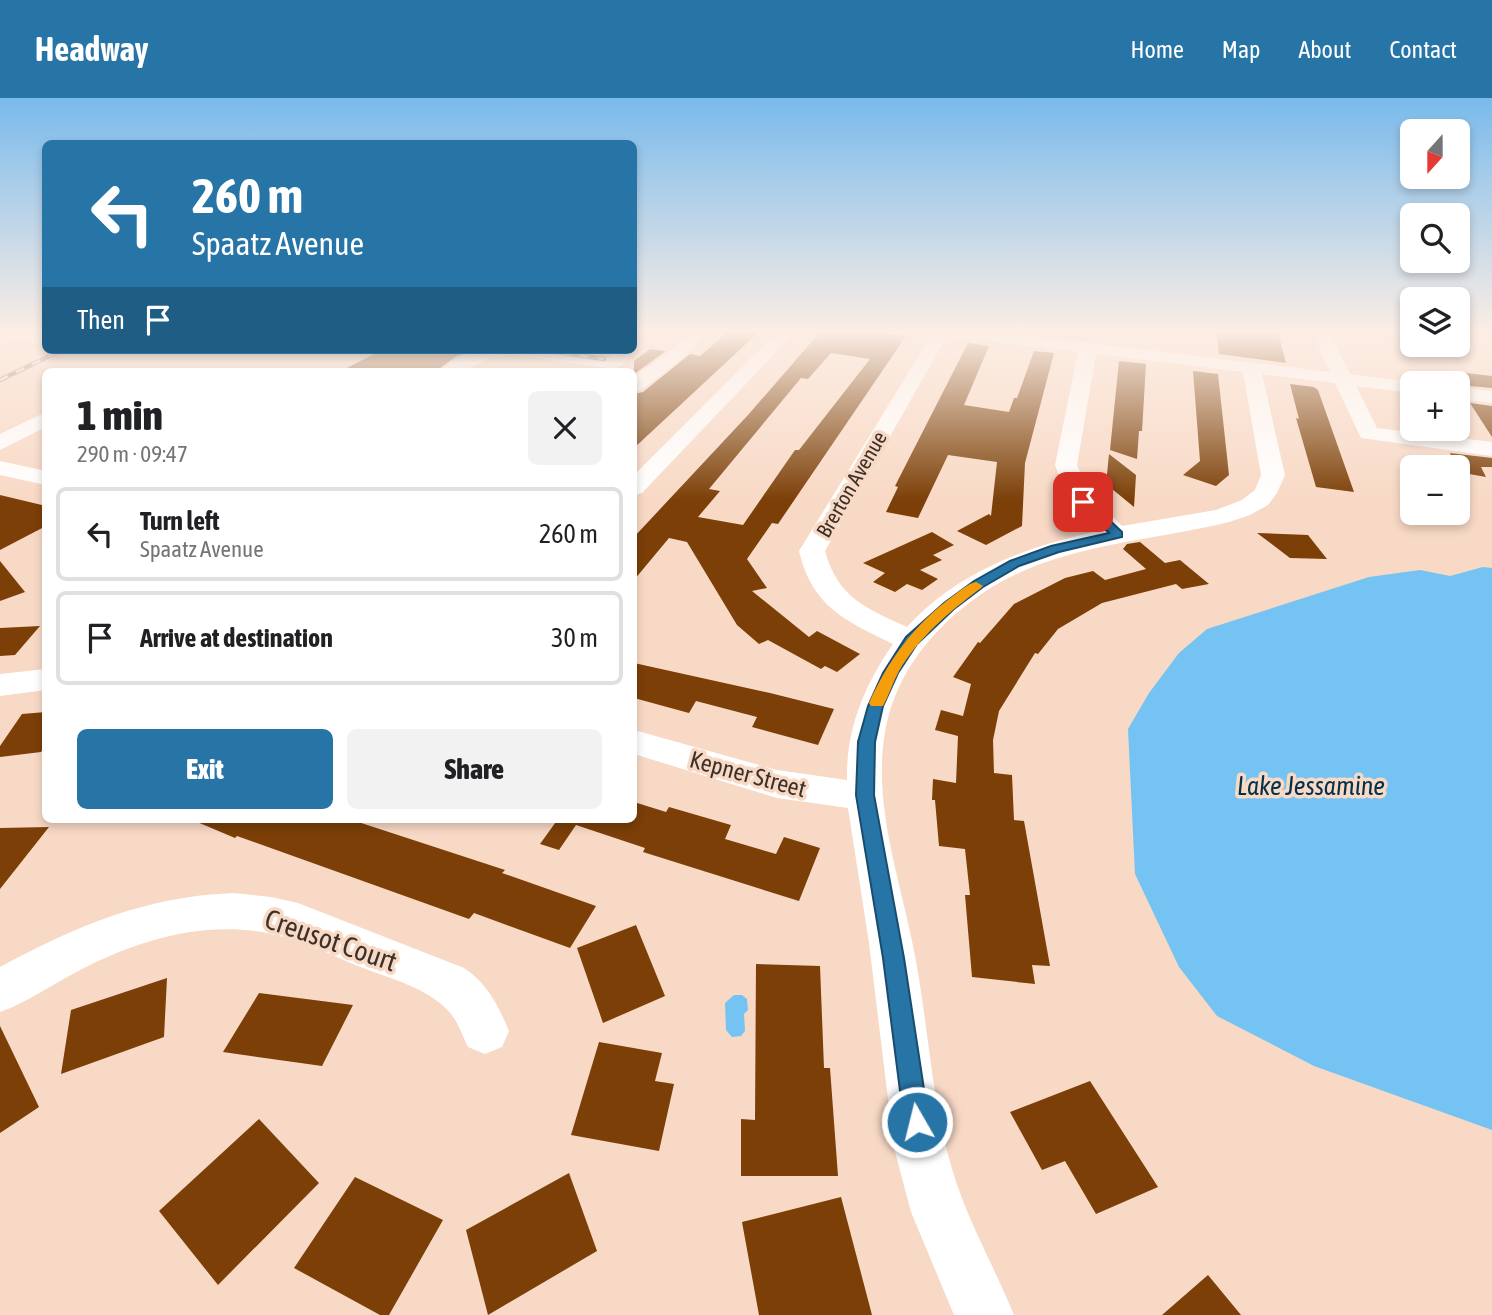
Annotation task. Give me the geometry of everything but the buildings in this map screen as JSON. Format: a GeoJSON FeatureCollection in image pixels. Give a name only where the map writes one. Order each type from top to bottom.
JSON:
{"type":"FeatureCollection","features":[{"type":"Feature","properties":{"kind":"street"},"geometry":{"type":"LineString","coordinates":[[637,485],[733,387]]}},
{"type":"Feature","properties":{"kind":"street","name":"Brerton Avenue"},"geometry":{"type":"LineString","coordinates":[[907,387],[812,551],[816,571],[827,592],[849,611],[911,641]]}},
{"type":"Feature","properties":{"kind":"street"},"geometry":{"type":"LineString","coordinates":[[1081,387],[1066,465],[1070,482],[1083,502],[1117,535]]}},
{"type":"Feature","properties":{"kind":"street"},"geometry":{"type":"LineString","coordinates":[[984,1315],[946,1232],[921,1150],[893,958],[865,795],[866,742],[876,706],[890,673],[911,641],[978,584],[1014,563],[1055,549],[1229,514],[1252,505],[1268,493],[1273,475],[1255,387]]}},
{"type":"Feature","properties":{"kind":"street"},"geometry":{"type":"LineString","coordinates":[[1346,387],[1369,433],[1492,449]]}},
{"type":"Feature","properties":{"kind":"street"},"geometry":{"type":"LineString","coordinates":[[1470,394],[1492,397]]}},
{"type":"Feature","properties":{"kind":"street"},"geometry":{"type":"LineString","coordinates":[[0,443],[42,420]]}},
{"type":"Feature","properties":{"kind":"street"},"geometry":{"type":"LineString","coordinates":[[0,468],[42,477]]}},
{"type":"Feature","properties":{"kind":"street"},"geometry":{"type":"LineString","coordinates":[[0,684],[42,679]]}},
{"type":"Feature","properties":{"kind":"street","name":"Kepner Street"},"geometry":{"type":"LineString","coordinates":[[637,743],[797,788],[830,795],[865,795]]}},
{"type":"Feature","properties":{"kind":"street","name":"Creusot Court"},"geometry":{"type":"LineString","coordinates":[[0,991],[61,956],[124,928],[183,913],[231,910],[272,915],[318,930],[439,979],[467,998],[485,1031]]}},
{"type":"Feature","properties":{"kind":"water","name":"Lake Jessamine"},"geometry":{"type":"Polygon","coordinates":[[[1483,567],[1492,568],[1492,1130],[1314,1066],[1217,1016],[1179,967],[1135,874],[1128,729],[1149,693],[1179,653],[1207,629],[1369,577],[1420,570],[1450,576],[1483,567]]]}},
{"type":"Feature","properties":{"kind":"water"},"geometry":{"type":"Polygon","coordinates":[[[734,995],[742,995],[747,999],[748,1010],[744,1014],[745,1031],[741,1036],[732,1037],[726,1030],[725,1003],[734,995]]]}},
{"type":"Feature","properties":{"kind":"slow traffic"},"geometry":{"type":"LineString","coordinates":[[877,703],[890,673],[911,641],[949,606],[976,586]]}},
{"type":"Feature","properties":{"kind":"route"},"geometry":{"type":"LineString","coordinates":[[917,1122],[865,795],[866,742],[876,706],[890,673],[911,641],[949,606],[978,584],[1014,563],[1055,549],[1117,535],[1083,502]]}}]}
